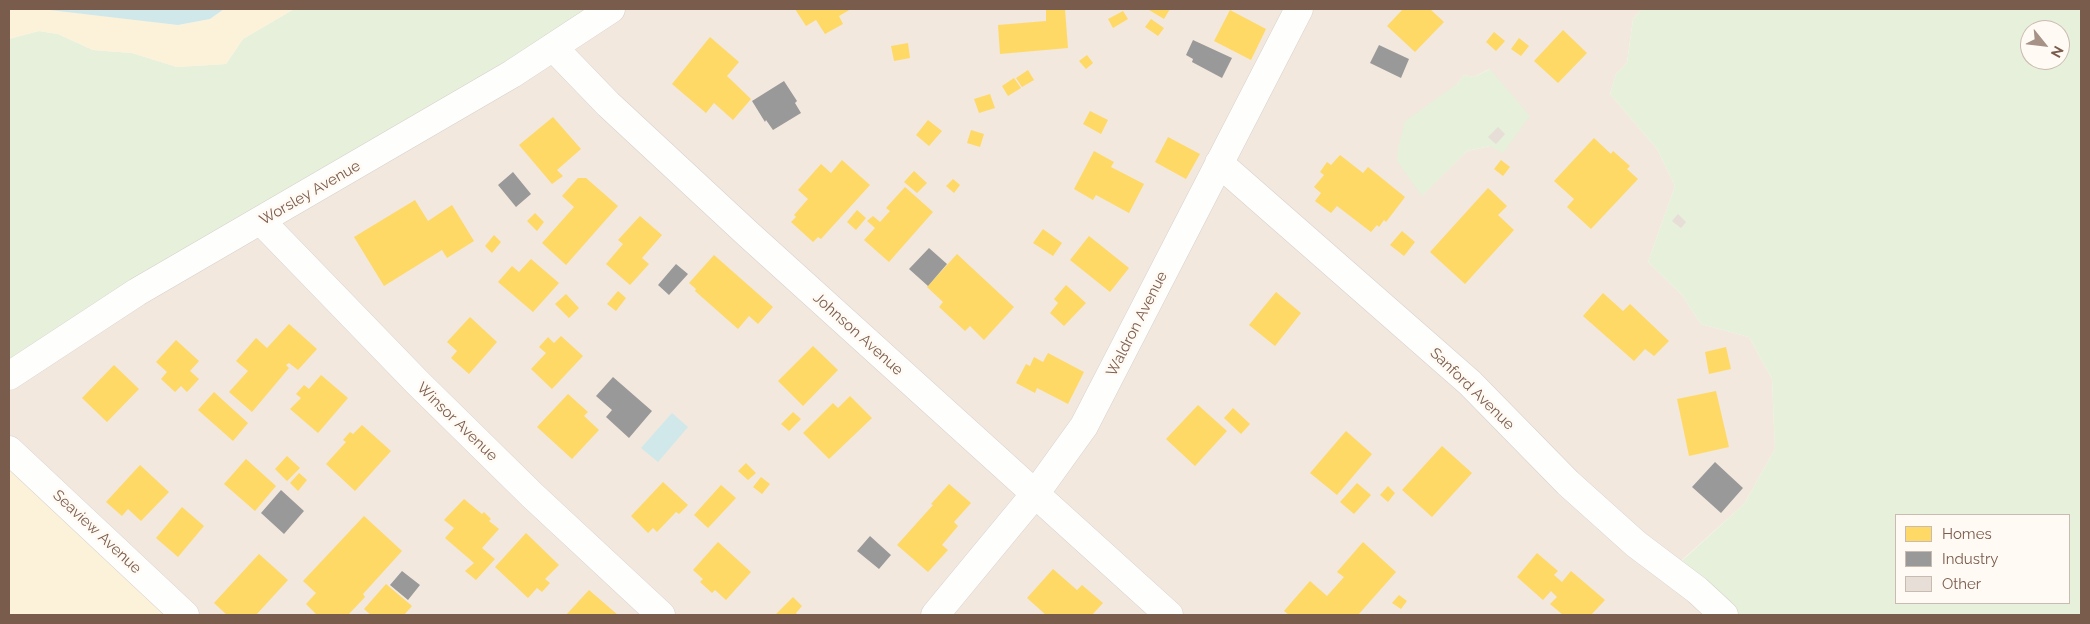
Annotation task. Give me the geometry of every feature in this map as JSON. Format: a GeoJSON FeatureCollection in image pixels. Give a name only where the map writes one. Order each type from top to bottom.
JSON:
{"type":"FeatureCollection","features":[{"type":"Feature","properties":{"kind":"street","name":"Worsley Avenue"},"geometry":{"type":"LineString","coordinates":[[9,376],[137,292],[512,74],[611,9]]}},
{"type":"Feature","properties":{"kind":"street","name":"Waldron Avenue"},"geometry":{"type":"LineString","coordinates":[[935,615],[1035,494],[1084,426],[1300,9]]}},
{"type":"Feature","properties":{"kind":"street","name":"Johnson Avenue"},"geometry":{"type":"LineString","coordinates":[[553,47],[608,104],[692,182],[1169,615]]}},
{"type":"Feature","properties":{"kind":"street","name":"Sanford Avenue"},"geometry":{"type":"LineString","coordinates":[[1219,163],[1470,383],[1568,483],[1636,544],[1697,590],[1724,615]]}},
{"type":"Feature","properties":{"kind":"street","name":"Winsor Avenue"},"geometry":{"type":"LineString","coordinates":[[262,221],[417,382],[532,495],[661,615]]}},
{"type":"Feature","properties":{"kind":"street","name":"Seaview Avenue"},"geometry":{"type":"LineString","coordinates":[[9,450],[185,615]]}},
{"type":"Feature","properties":{"kind":"shaded area"},"geometry":{"type":"Polygon","coordinates":[[[614,9],[1642,9],[1633,19],[1627,63],[1616,74],[1610,94],[1657,149],[1675,186],[1648,262],[1682,295],[1701,324],[1749,337],[1772,379],[1775,449],[1744,504],[1672,569],[1735,615],[188,615],[9,446],[9,376],[614,9]],[[1489,69],[1474,77],[1464,75],[1457,84],[1422,195],[1467,151],[1490,146],[1489,69]]]}},
{"type":"Feature","properties":{"kind":"green space"},"geometry":{"type":"Polygon","coordinates":[[[294,9],[614,9],[9,370],[9,39],[39,31],[58,34],[93,50],[132,53],[177,67],[226,64],[243,39],[294,9]]]}},
{"type":"Feature","properties":{"kind":"green space"},"geometry":{"type":"Polygon","coordinates":[[[1642,9],[2081,9],[2081,615],[1735,615],[1672,570],[1744,504],[1775,449],[1772,379],[1749,337],[1701,324],[1682,295],[1648,262],[1675,186],[1657,149],[1610,94],[1616,74],[1627,63],[1633,19],[1642,9]]]}},
{"type":"Feature","properties":{"kind":"green space"},"geometry":{"type":"Polygon","coordinates":[[[1490,69],[1530,116],[1503,153],[1490,146],[1467,151],[1422,196],[1397,161],[1398,147],[1405,121],[1457,84],[1464,75],[1474,77],[1490,69]]]}},
{"type":"Feature","properties":{"kind":"sand"},"geometry":{"type":"Polygon","coordinates":[[[9,9],[60,10],[178,25],[210,19],[224,9],[294,9],[243,39],[226,64],[177,67],[132,53],[93,50],[58,34],[39,31],[9,39],[9,9]]]}},
{"type":"Feature","properties":{"kind":"sand"},"geometry":{"type":"Polygon","coordinates":[[[9,446],[187,615],[9,615],[9,446]]]}},
{"type":"Feature","properties":{"kind":"water"},"geometry":{"type":"Polygon","coordinates":[[[41,9],[224,9],[210,19],[178,25],[41,9]]]}},
{"type":"Feature","properties":{"kind":"water"},"geometry":{"type":"Polygon","coordinates":[[[672,413],[688,427],[658,462],[641,448],[672,413]]]}},
{"type":"Feature","properties":{"kind":"building: Homes"},"geometry":{"type":"Polygon","coordinates":[[[795,9],[851,9],[839,16],[843,24],[825,34],[816,20],[806,26],[795,9]]]}},
{"type":"Feature","properties":{"kind":"building: Homes"},"geometry":{"type":"Polygon","coordinates":[[[1065,9],[1068,48],[1000,54],[998,25],[1046,21],[1046,10],[1065,9]]]}},
{"type":"Feature","properties":{"kind":"building: Homes"},"geometry":{"type":"Polygon","coordinates":[[[1150,9],[1170,9],[1164,19],[1150,9]]]}},
{"type":"Feature","properties":{"kind":"building: Homes"},"geometry":{"type":"Polygon","coordinates":[[[1403,9],[1430,9],[1444,22],[1415,52],[1387,26],[1403,9]]]}},
{"type":"Feature","properties":{"kind":"building: Homes"},"geometry":{"type":"Polygon","coordinates":[[[1230,10],[1266,29],[1251,60],[1214,41],[1230,10]]]}},
{"type":"Feature","properties":{"kind":"building: Homes"},"geometry":{"type":"Polygon","coordinates":[[[1123,11],[1128,19],[1113,28],[1108,19],[1123,11]]]}},
{"type":"Feature","properties":{"kind":"building: Homes"},"geometry":{"type":"Polygon","coordinates":[[[1151,19],[1164,28],[1158,36],[1145,27],[1151,19]]]}},
{"type":"Feature","properties":{"kind":"building: Homes"},"geometry":{"type":"Polygon","coordinates":[[[1563,30],[1587,53],[1558,83],[1534,61],[1563,30]]]}},
{"type":"Feature","properties":{"kind":"building: Homes"},"geometry":{"type":"Polygon","coordinates":[[[1494,32],[1505,41],[1496,51],[1486,42],[1494,32]]]}},
{"type":"Feature","properties":{"kind":"building: Homes"},"geometry":{"type":"Polygon","coordinates":[[[710,37],[739,62],[727,76],[751,99],[733,120],[714,103],[706,113],[672,84],[710,37]]]}},
{"type":"Feature","properties":{"kind":"building: Homes"},"geometry":{"type":"Polygon","coordinates":[[[1519,38],[1529,46],[1521,56],[1511,49],[1519,38]]]}},
{"type":"Feature","properties":{"kind":"building: Homes"},"geometry":{"type":"Polygon","coordinates":[[[908,43],[910,58],[894,61],[891,46],[908,43]]]}},
{"type":"Feature","properties":{"kind":"building: Homes"},"geometry":{"type":"Polygon","coordinates":[[[1087,55],[1093,63],[1086,69],[1079,61],[1087,55]]]}},
{"type":"Feature","properties":{"kind":"building: Homes"},"geometry":{"type":"Polygon","coordinates":[[[1028,70],[1034,80],[1022,87],[1016,78],[1028,70]]]}},
{"type":"Feature","properties":{"kind":"building: Homes"},"geometry":{"type":"Polygon","coordinates":[[[1014,78],[1021,88],[1008,96],[1002,86],[1014,78]]]}},
{"type":"Feature","properties":{"kind":"building: Homes"},"geometry":{"type":"Polygon","coordinates":[[[990,94],[995,108],[979,113],[974,99],[990,94]]]}},
{"type":"Feature","properties":{"kind":"building: Homes"},"geometry":{"type":"Polygon","coordinates":[[[1090,111],[1108,120],[1101,134],[1083,124],[1090,111]]]}},
{"type":"Feature","properties":{"kind":"building: Homes"},"geometry":{"type":"Polygon","coordinates":[[[553,117],[581,149],[557,170],[563,176],[552,184],[519,145],[553,117]]]}},
{"type":"Feature","properties":{"kind":"building: Homes"},"geometry":{"type":"Polygon","coordinates":[[[928,120],[942,131],[929,146],[916,135],[928,120]]]}},
{"type":"Feature","properties":{"kind":"building: Homes"},"geometry":{"type":"Polygon","coordinates":[[[971,130],[984,134],[980,147],[967,143],[971,130]]]}},
{"type":"Feature","properties":{"kind":"building: Homes"},"geometry":{"type":"Polygon","coordinates":[[[1168,137],[1200,154],[1186,179],[1155,162],[1168,137]]]}},
{"type":"Feature","properties":{"kind":"building: Homes"},"geometry":{"type":"Polygon","coordinates":[[[1594,138],[1611,154],[1613,151],[1630,166],[1627,169],[1638,179],[1591,229],[1567,207],[1574,199],[1554,181],[1594,138]]]}},
{"type":"Feature","properties":{"kind":"building: Homes"},"geometry":{"type":"Polygon","coordinates":[[[1094,151],[1114,162],[1111,167],[1144,184],[1129,213],[1096,195],[1093,200],[1074,189],[1094,151]]]}},
{"type":"Feature","properties":{"kind":"building: Homes"},"geometry":{"type":"Polygon","coordinates":[[[1340,155],[1363,173],[1368,167],[1405,197],[1386,222],[1384,220],[1379,227],[1377,225],[1371,232],[1337,206],[1331,213],[1315,201],[1321,193],[1314,187],[1324,175],[1320,172],[1327,162],[1331,165],[1340,155]]]}},
{"type":"Feature","properties":{"kind":"building: Homes"},"geometry":{"type":"Polygon","coordinates":[[[842,160],[870,185],[821,239],[818,237],[813,242],[791,222],[796,217],[794,215],[808,199],[798,190],[821,164],[831,173],[842,160]]]}},
{"type":"Feature","properties":{"kind":"building: Homes"},"geometry":{"type":"Polygon","coordinates":[[[1501,160],[1510,167],[1503,176],[1494,169],[1501,160]]]}},
{"type":"Feature","properties":{"kind":"building: Homes"},"geometry":{"type":"Polygon","coordinates":[[[914,171],[927,183],[917,193],[904,182],[914,171]]]}},
{"type":"Feature","properties":{"kind":"building: Homes"},"geometry":{"type":"Polygon","coordinates":[[[578,178],[586,178],[618,206],[566,265],[542,243],[574,207],[562,196],[578,178]]]}},
{"type":"Feature","properties":{"kind":"building: Homes"},"geometry":{"type":"Polygon","coordinates":[[[953,179],[960,185],[954,193],[946,186],[953,179]]]}},
{"type":"Feature","properties":{"kind":"building: Homes"},"geometry":{"type":"Polygon","coordinates":[[[905,187],[933,212],[889,262],[864,240],[875,228],[867,221],[873,216],[880,222],[890,211],[886,208],[905,187]]]}},
{"type":"Feature","properties":{"kind":"building: Homes"},"geometry":{"type":"Polygon","coordinates":[[[1488,188],[1507,206],[1498,215],[1514,230],[1465,284],[1430,252],[1488,188]]]}},
{"type":"Feature","properties":{"kind":"building: Homes"},"geometry":{"type":"Polygon","coordinates":[[[415,200],[428,221],[452,205],[474,241],[447,258],[442,250],[384,286],[354,237],[415,200]]]}},
{"type":"Feature","properties":{"kind":"building: Homes"},"geometry":{"type":"Polygon","coordinates":[[[857,210],[866,218],[856,230],[847,222],[857,210]]]}},
{"type":"Feature","properties":{"kind":"building: Homes"},"geometry":{"type":"Polygon","coordinates":[[[535,213],[544,222],[537,231],[527,221],[535,213]]]}},
{"type":"Feature","properties":{"kind":"building: Homes"},"geometry":{"type":"Polygon","coordinates":[[[640,216],[662,235],[642,258],[649,264],[630,285],[606,264],[623,244],[618,240],[640,216]]]}},
{"type":"Feature","properties":{"kind":"building: Homes"},"geometry":{"type":"Polygon","coordinates":[[[1043,229],[1062,243],[1053,256],[1033,243],[1043,229]]]}},
{"type":"Feature","properties":{"kind":"building: Homes"},"geometry":{"type":"Polygon","coordinates":[[[1402,231],[1415,242],[1404,256],[1390,245],[1402,231]]]}},
{"type":"Feature","properties":{"kind":"building: Homes"},"geometry":{"type":"Polygon","coordinates":[[[494,235],[501,242],[492,253],[485,246],[494,235]]]}},
{"type":"Feature","properties":{"kind":"building: Homes"},"geometry":{"type":"Polygon","coordinates":[[[1089,236],[1129,268],[1110,292],[1070,260],[1089,236]]]}},
{"type":"Feature","properties":{"kind":"building: Homes"},"geometry":{"type":"Polygon","coordinates":[[[957,254],[1014,307],[984,340],[970,326],[965,331],[939,307],[943,302],[927,287],[957,254]]]}},
{"type":"Feature","properties":{"kind":"building: Homes"},"geometry":{"type":"Polygon","coordinates":[[[714,255],[773,307],[758,324],[749,316],[738,329],[695,291],[696,289],[689,283],[714,255]]]}},
{"type":"Feature","properties":{"kind":"building: Homes"},"geometry":{"type":"Polygon","coordinates":[[[531,259],[559,283],[533,312],[498,282],[512,266],[519,272],[531,259]]]}},
{"type":"Feature","properties":{"kind":"building: Homes"},"geometry":{"type":"Polygon","coordinates":[[[1066,285],[1086,303],[1064,326],[1050,313],[1058,303],[1054,299],[1066,285]]]}},
{"type":"Feature","properties":{"kind":"building: Homes"},"geometry":{"type":"Polygon","coordinates":[[[618,291],[626,298],[616,311],[607,304],[618,291]]]}},
{"type":"Feature","properties":{"kind":"building: Homes"},"geometry":{"type":"Polygon","coordinates":[[[1276,292],[1301,313],[1275,346],[1249,325],[1276,292]]]}},
{"type":"Feature","properties":{"kind":"building: Homes"},"geometry":{"type":"Polygon","coordinates":[[[1603,293],[1623,311],[1630,304],[1669,341],[1654,356],[1645,349],[1634,361],[1583,316],[1603,293]]]}},
{"type":"Feature","properties":{"kind":"building: Homes"},"geometry":{"type":"Polygon","coordinates":[[[566,294],[579,308],[569,318],[555,304],[566,294]]]}},
{"type":"Feature","properties":{"kind":"building: Homes"},"geometry":{"type":"Polygon","coordinates":[[[470,317],[497,342],[469,374],[451,358],[457,351],[447,342],[470,317]]]}},
{"type":"Feature","properties":{"kind":"building: Homes"},"geometry":{"type":"Polygon","coordinates":[[[289,324],[317,349],[298,370],[289,363],[286,365],[289,368],[252,412],[229,392],[248,371],[236,361],[256,338],[267,348],[289,324]]]}},
{"type":"Feature","properties":{"kind":"building: Homes"},"geometry":{"type":"Polygon","coordinates":[[[561,336],[583,356],[552,389],[531,369],[546,353],[539,347],[548,337],[554,343],[561,336]]]}},
{"type":"Feature","properties":{"kind":"building: Homes"},"geometry":{"type":"Polygon","coordinates":[[[176,340],[199,361],[190,371],[199,379],[187,392],[181,386],[175,392],[161,379],[167,372],[156,362],[176,340]]]}},
{"type":"Feature","properties":{"kind":"building: Homes"},"geometry":{"type":"Polygon","coordinates":[[[813,346],[838,370],[803,406],[778,381],[813,346]]]}},
{"type":"Feature","properties":{"kind":"building: Homes"},"geometry":{"type":"Polygon","coordinates":[[[1726,347],[1731,369],[1709,374],[1705,352],[1726,347]]]}},
{"type":"Feature","properties":{"kind":"building: Homes"},"geometry":{"type":"Polygon","coordinates":[[[1048,353],[1084,372],[1068,404],[1037,388],[1035,393],[1016,383],[1026,364],[1030,366],[1034,357],[1043,362],[1048,353]]]}},
{"type":"Feature","properties":{"kind":"building: Homes"},"geometry":{"type":"Polygon","coordinates":[[[114,365],[139,389],[107,422],[82,398],[114,365]]]}},
{"type":"Feature","properties":{"kind":"building: Homes"},"geometry":{"type":"Polygon","coordinates":[[[321,375],[348,398],[318,433],[290,409],[301,398],[296,394],[304,385],[309,389],[321,375]]]}},
{"type":"Feature","properties":{"kind":"building: Homes"},"geometry":{"type":"Polygon","coordinates":[[[1716,391],[1729,447],[1689,456],[1677,399],[1716,391]]]}},
{"type":"Feature","properties":{"kind":"building: Homes"},"geometry":{"type":"Polygon","coordinates":[[[214,392],[248,423],[233,441],[198,410],[214,392]]]}},
{"type":"Feature","properties":{"kind":"building: Homes"},"geometry":{"type":"Polygon","coordinates":[[[568,394],[588,412],[584,416],[599,430],[572,459],[537,427],[568,394]]]}},
{"type":"Feature","properties":{"kind":"building: Homes"},"geometry":{"type":"Polygon","coordinates":[[[850,396],[872,418],[829,459],[803,433],[833,403],[838,408],[850,396]]]}},
{"type":"Feature","properties":{"kind":"building: Homes"},"geometry":{"type":"Polygon","coordinates":[[[1198,405],[1227,431],[1195,466],[1166,439],[1198,405]]]}},
{"type":"Feature","properties":{"kind":"building: Homes"},"geometry":{"type":"Polygon","coordinates":[[[1233,408],[1250,424],[1241,434],[1224,418],[1233,408]]]}},
{"type":"Feature","properties":{"kind":"building: Homes"},"geometry":{"type":"Polygon","coordinates":[[[793,412],[801,419],[789,431],[781,424],[793,412]]]}},
{"type":"Feature","properties":{"kind":"building: Homes"},"geometry":{"type":"Polygon","coordinates":[[[362,425],[391,451],[355,491],[326,464],[346,442],[343,440],[350,432],[353,434],[362,425]]]}},
{"type":"Feature","properties":{"kind":"building: Homes"},"geometry":{"type":"Polygon","coordinates":[[[1346,431],[1372,454],[1337,495],[1310,473],[1346,431]]]}},
{"type":"Feature","properties":{"kind":"building: Homes"},"geometry":{"type":"Polygon","coordinates":[[[1442,446],[1472,473],[1432,517],[1402,490],[1442,446]]]}},
{"type":"Feature","properties":{"kind":"building: Homes"},"geometry":{"type":"Polygon","coordinates":[[[287,456],[300,468],[287,481],[275,469],[287,456]]]}},
{"type":"Feature","properties":{"kind":"building: Homes"},"geometry":{"type":"Polygon","coordinates":[[[246,459],[276,486],[255,511],[224,484],[246,459]]]}},
{"type":"Feature","properties":{"kind":"building: Homes"},"geometry":{"type":"Polygon","coordinates":[[[746,463],[756,473],[748,480],[738,471],[746,463]]]}},
{"type":"Feature","properties":{"kind":"building: Homes"},"geometry":{"type":"Polygon","coordinates":[[[140,465],[169,492],[141,521],[128,509],[122,516],[106,502],[140,465]]]}},
{"type":"Feature","properties":{"kind":"building: Homes"},"geometry":{"type":"Polygon","coordinates":[[[299,473],[307,480],[298,491],[290,483],[299,473]]]}},
{"type":"Feature","properties":{"kind":"building: Homes"},"geometry":{"type":"Polygon","coordinates":[[[761,477],[770,484],[762,494],[753,487],[761,477]]]}},
{"type":"Feature","properties":{"kind":"building: Homes"},"geometry":{"type":"Polygon","coordinates":[[[663,482],[688,505],[679,514],[676,512],[657,532],[653,528],[648,533],[631,516],[663,482]]]}},
{"type":"Feature","properties":{"kind":"building: Homes"},"geometry":{"type":"Polygon","coordinates":[[[1357,483],[1371,495],[1354,514],[1340,502],[1357,483]]]}},
{"type":"Feature","properties":{"kind":"building: Homes"},"geometry":{"type":"Polygon","coordinates":[[[949,484],[971,503],[954,522],[958,526],[942,545],[948,550],[928,572],[897,545],[949,484]]]}},
{"type":"Feature","properties":{"kind":"building: Homes"},"geometry":{"type":"Polygon","coordinates":[[[721,485],[736,498],[708,528],[694,515],[721,485]]]}},
{"type":"Feature","properties":{"kind":"building: Homes"},"geometry":{"type":"Polygon","coordinates":[[[1388,486],[1395,493],[1388,502],[1380,495],[1388,486]]]}},
{"type":"Feature","properties":{"kind":"building: Homes"},"geometry":{"type":"Polygon","coordinates":[[[464,499],[482,514],[484,512],[491,519],[489,521],[499,529],[482,548],[495,559],[476,580],[465,571],[474,563],[445,538],[454,528],[444,520],[464,499]]]}},
{"type":"Feature","properties":{"kind":"building: Homes"},"geometry":{"type":"Polygon","coordinates":[[[182,507],[204,526],[178,557],[156,538],[182,507]]]}},
{"type":"Feature","properties":{"kind":"building: Homes"},"geometry":{"type":"Polygon","coordinates":[[[364,516],[402,551],[363,594],[365,597],[348,615],[317,615],[306,604],[316,593],[303,581],[364,516]]]}},
{"type":"Feature","properties":{"kind":"building: Homes"},"geometry":{"type":"Polygon","coordinates":[[[526,533],[559,565],[545,579],[550,583],[542,592],[537,588],[528,598],[495,567],[526,533]]]}},
{"type":"Feature","properties":{"kind":"building: Homes"},"geometry":{"type":"Polygon","coordinates":[[[718,542],[751,572],[726,600],[715,590],[712,593],[700,582],[703,579],[693,570],[718,542]]]}},
{"type":"Feature","properties":{"kind":"building: Homes"},"geometry":{"type":"Polygon","coordinates":[[[1363,542],[1396,572],[1358,615],[1289,615],[1284,611],[1310,581],[1327,596],[1344,577],[1337,572],[1363,542]]]}},
{"type":"Feature","properties":{"kind":"building: Homes"},"geometry":{"type":"Polygon","coordinates":[[[1537,553],[1558,571],[1554,575],[1562,582],[1571,571],[1605,600],[1591,615],[1563,615],[1550,604],[1557,597],[1551,591],[1543,600],[1517,577],[1537,553]]]}},
{"type":"Feature","properties":{"kind":"building: Homes"},"geometry":{"type":"Polygon","coordinates":[[[259,554],[288,580],[256,615],[227,615],[214,603],[259,554]]]}},
{"type":"Feature","properties":{"kind":"building: Homes"},"geometry":{"type":"Polygon","coordinates":[[[1053,569],[1077,590],[1082,585],[1103,603],[1092,615],[1046,615],[1027,598],[1053,569]]]}},
{"type":"Feature","properties":{"kind":"building: Homes"},"geometry":{"type":"Polygon","coordinates":[[[386,584],[412,606],[404,615],[371,615],[364,609],[386,584]]]}},
{"type":"Feature","properties":{"kind":"building: Homes"},"geometry":{"type":"Polygon","coordinates":[[[589,590],[618,615],[566,615],[589,590]]]}},
{"type":"Feature","properties":{"kind":"building: Homes"},"geometry":{"type":"Polygon","coordinates":[[[1399,595],[1407,601],[1401,609],[1392,603],[1399,595]]]}},
{"type":"Feature","properties":{"kind":"building: Homes"},"geometry":{"type":"Polygon","coordinates":[[[793,597],[802,606],[796,613],[798,615],[775,615],[793,597]]]}},
{"type":"Feature","properties":{"kind":"building: Industry"},"geometry":{"type":"Polygon","coordinates":[[[1193,40],[1232,58],[1222,78],[1192,62],[1193,59],[1186,55],[1193,40]]]}},
{"type":"Feature","properties":{"kind":"building: Industry"},"geometry":{"type":"Polygon","coordinates":[[[1379,45],[1409,59],[1401,78],[1370,63],[1379,45]]]}},
{"type":"Feature","properties":{"kind":"building: Industry"},"geometry":{"type":"Polygon","coordinates":[[[784,81],[797,101],[795,103],[801,113],[773,130],[766,120],[765,122],[752,101],[784,81]]]}},
{"type":"Feature","properties":{"kind":"building: Industry"},"geometry":{"type":"Polygon","coordinates":[[[513,172],[531,194],[516,207],[498,185],[513,172]]]}},
{"type":"Feature","properties":{"kind":"building: Industry"},"geometry":{"type":"Polygon","coordinates":[[[929,248],[947,264],[928,286],[909,269],[929,248]]]}},
{"type":"Feature","properties":{"kind":"building: Industry"},"geometry":{"type":"Polygon","coordinates":[[[676,264],[688,274],[669,295],[658,285],[676,264]]]}},
{"type":"Feature","properties":{"kind":"building: Industry"},"geometry":{"type":"Polygon","coordinates":[[[613,377],[652,411],[629,438],[606,417],[612,410],[596,396],[613,377]]]}},
{"type":"Feature","properties":{"kind":"building: Industry"},"geometry":{"type":"Polygon","coordinates":[[[1715,462],[1743,488],[1721,513],[1692,487],[1715,462]]]}},
{"type":"Feature","properties":{"kind":"building: Industry"},"geometry":{"type":"Polygon","coordinates":[[[281,490],[304,511],[284,534],[261,513],[281,490]]]}},
{"type":"Feature","properties":{"kind":"building: Industry"},"geometry":{"type":"Polygon","coordinates":[[[870,536],[891,555],[879,569],[857,551],[870,536]]]}},
{"type":"Feature","properties":{"kind":"building: Industry"},"geometry":{"type":"Polygon","coordinates":[[[402,571],[420,585],[408,600],[390,585],[402,571]]]}},
{"type":"Feature","properties":{"kind":"building: Other"},"geometry":{"type":"Polygon","coordinates":[[[1498,127],[1505,134],[1496,144],[1488,137],[1498,127]]]}},
{"type":"Feature","properties":{"kind":"building: Other"},"geometry":{"type":"Polygon","coordinates":[[[1678,214],[1686,222],[1681,228],[1672,221],[1678,214]]]}}]}
